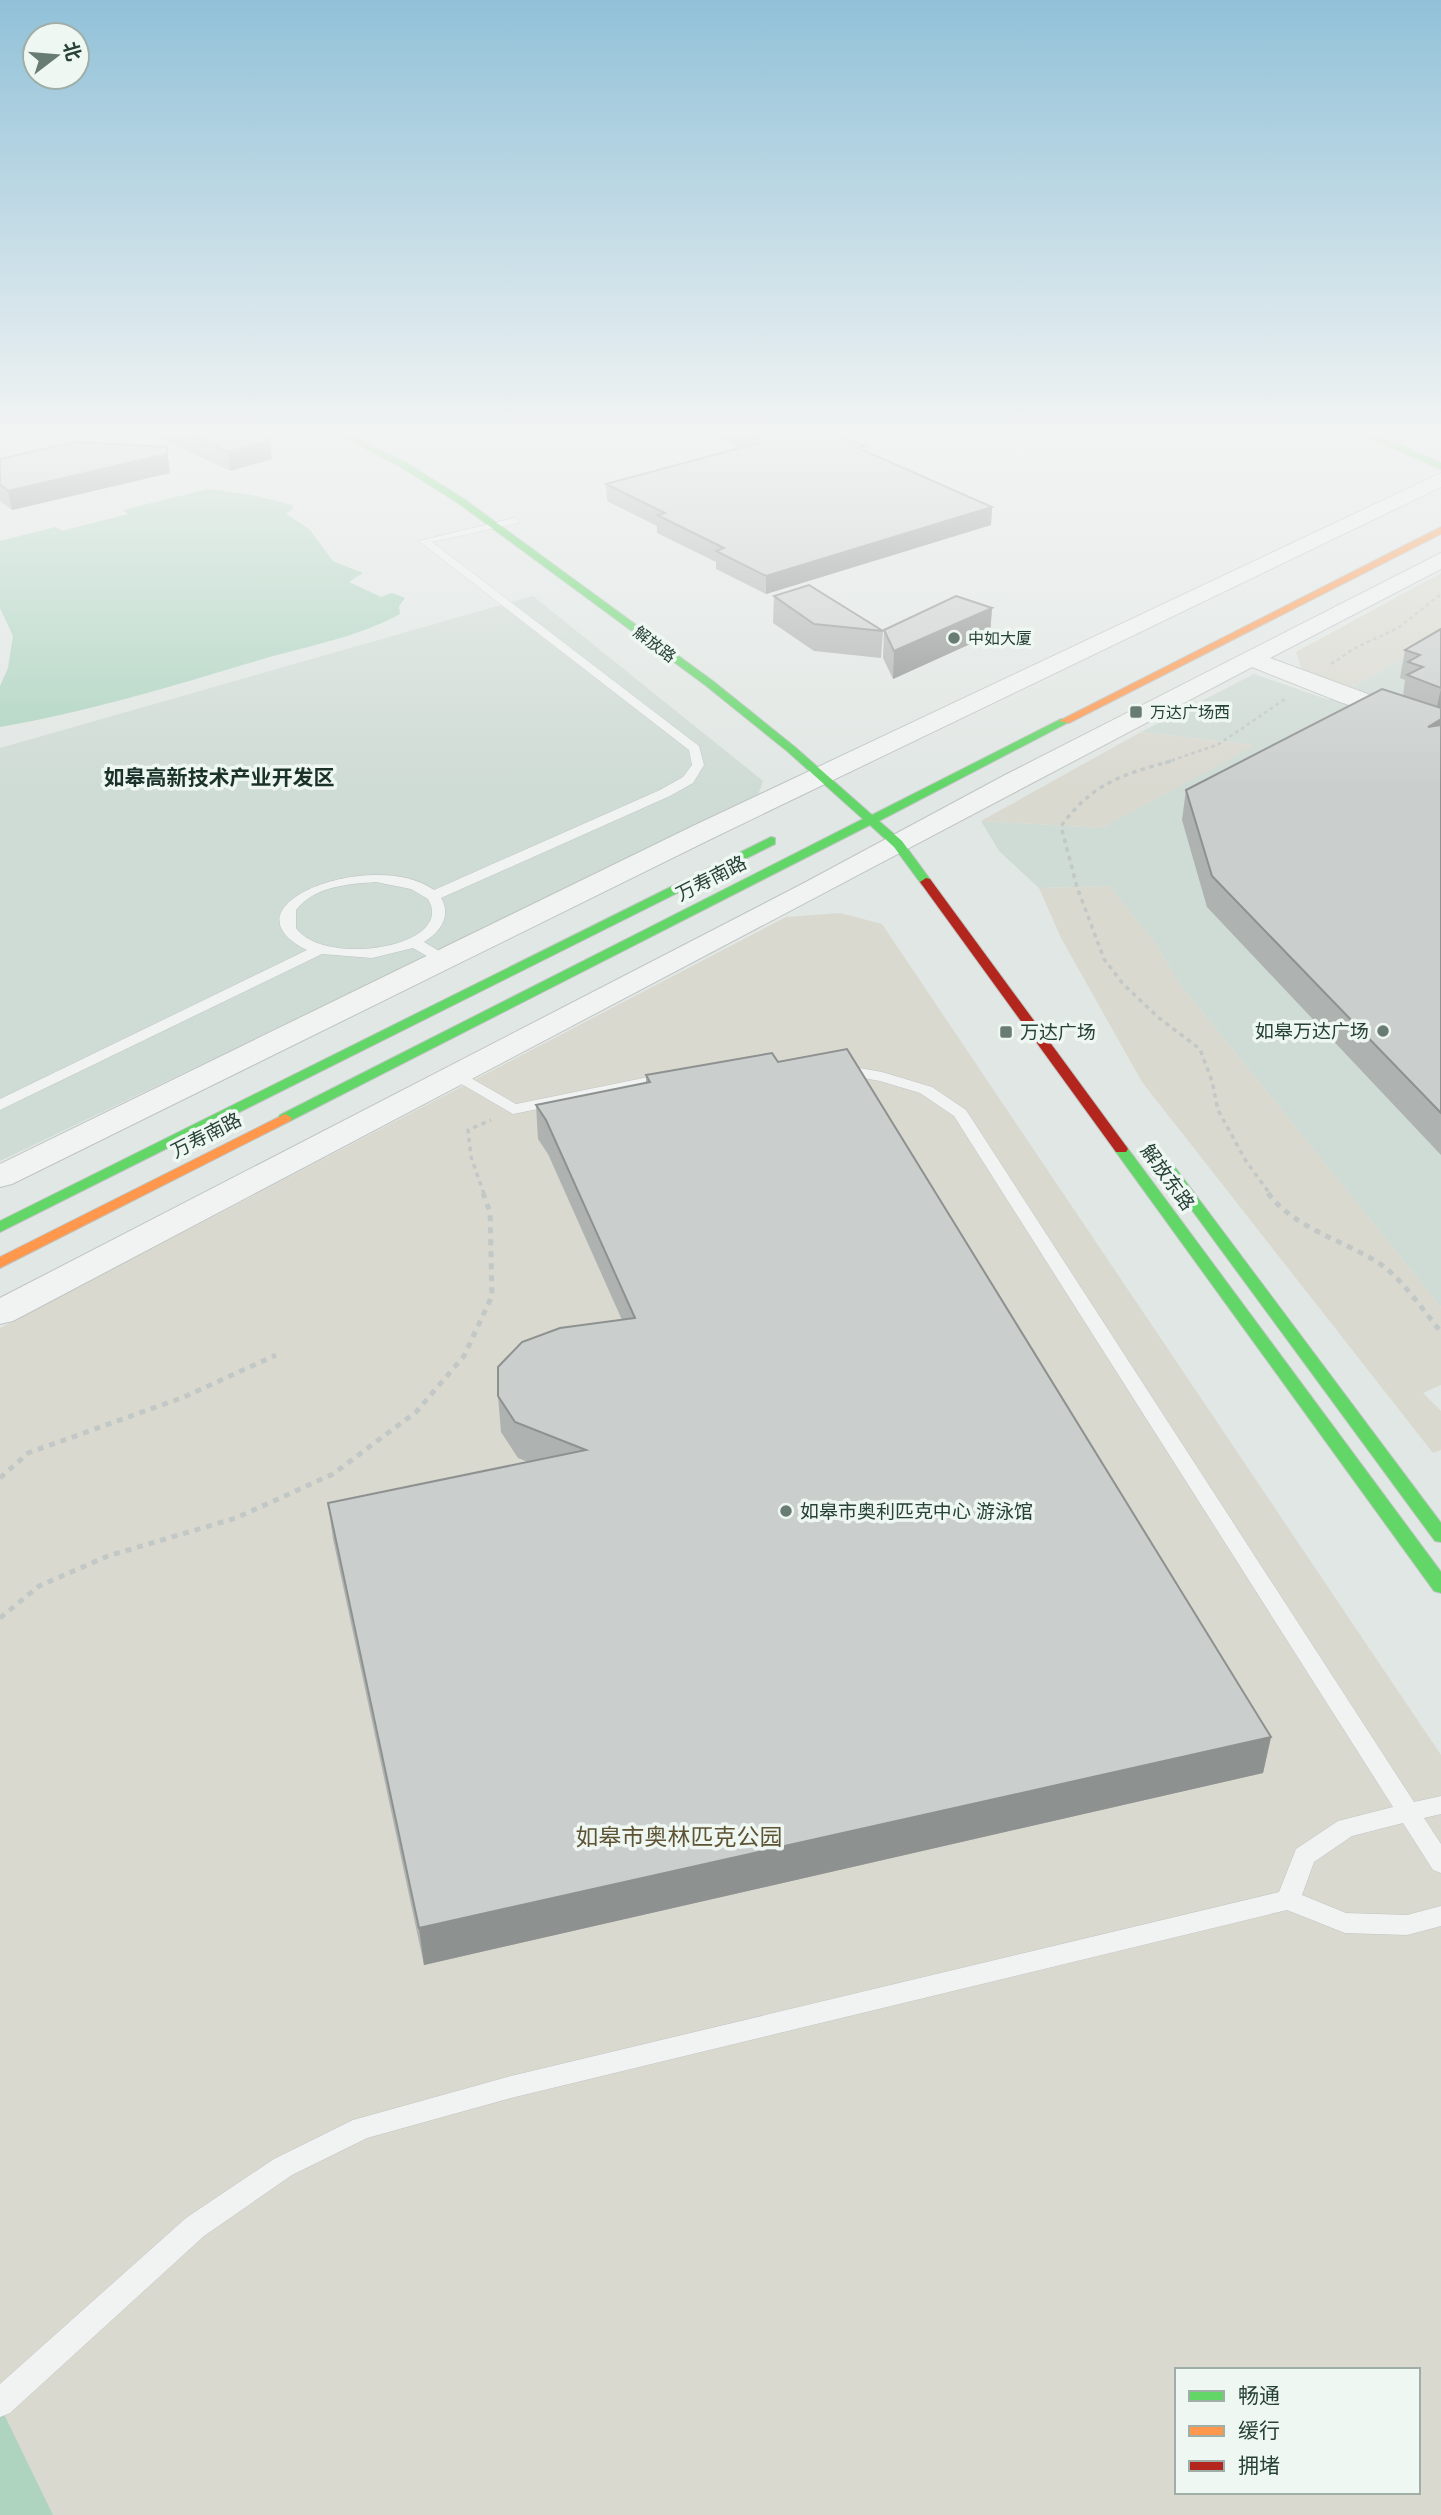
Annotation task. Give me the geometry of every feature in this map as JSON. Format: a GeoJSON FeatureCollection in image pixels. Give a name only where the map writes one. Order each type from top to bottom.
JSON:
{"type":"FeatureCollection","features":[{"type":"Feature","properties":{"kind":"street","name":"解放路"},"geometry":{"type":"LineString","coordinates":[[532,552],[752,716],[838,766],[850,801]]}},
{"type":"Feature","properties":{"kind":"street","name":"解放路"},"geometry":{"type":"LineString","coordinates":[[557,552],[656,624]]}},
{"type":"Feature","properties":{"kind":"street"},"geometry":{"type":"LineString","coordinates":[[0,1177],[838,766],[1287,552]]}},
{"type":"Feature","properties":{"kind":"street","name":"万寿南路"},"geometry":{"type":"LineString","coordinates":[[0,1263],[1397,552]]}},
{"type":"Feature","properties":{"kind":"street"},"geometry":{"type":"LineString","coordinates":[[0,1313],[914,839],[1441,560]]}},
{"type":"Feature","properties":{"kind":"street"},"geometry":{"type":"LineString","coordinates":[[1253,659],[1441,729]]}},
{"type":"Feature","properties":{"kind":"street","name":"解放东路"},"geometry":{"type":"LineString","coordinates":[[880,796],[894,809],[1439,1581]]}},
{"type":"Feature","properties":{"kind":"street","name":"解放东路"},"geometry":{"type":"LineString","coordinates":[[850,801],[871,820],[914,839]]}},
{"type":"Feature","properties":{"kind":"street","name":"万寿南路"},"geometry":{"type":"LineString","coordinates":[[0,1227],[788,833]]}},
{"type":"Feature","properties":{"kind":"street","name":"解放东路"},"geometry":{"type":"LineString","coordinates":[[1159,1156],[1441,1536]]}},
{"type":"Feature","properties":{"kind":"lane"},"geometry":{"type":"LineString","coordinates":[[433,896],[665,793],[688,780],[698,765],[695,749],[439,552]]}},
{"type":"Feature","properties":{"kind":"lane"},"geometry":{"type":"LineString","coordinates":[[376,878],[400,880],[420,887],[433,896],[439,908],[438,920],[429,932],[413,942],[367,954],[319,950],[300,942],[289,931],[286,918],[292,905],[306,894],[338,882],[376,878]]}},
{"type":"Feature","properties":{"kind":"lane"},"geometry":{"type":"LineString","coordinates":[[413,942],[444,960]]}},
{"type":"Feature","properties":{"kind":"lane"},"geometry":{"type":"LineString","coordinates":[[0,1105],[319,950]]}},
{"type":"Feature","properties":{"kind":"lane"},"geometry":{"type":"LineString","coordinates":[[818,1068],[882,1077],[926,1090],[960,1113],[1441,1863]]}},
{"type":"Feature","properties":{"kind":"lane"},"geometry":{"type":"LineString","coordinates":[[457,1075],[513,1109],[685,1075]]}},
{"type":"Feature","properties":{"kind":"lane"},"geometry":{"type":"LineString","coordinates":[[1288,1900],[1304,1856],[1346,1828],[1441,1805]]}},
{"type":"Feature","properties":{"kind":"lane"},"geometry":{"type":"LineString","coordinates":[[0,2403],[195,2227],[284,2167],[362,2129],[511,2087],[1288,1900],[1345,1923],[1407,1925],[1441,1916]]}},
{"type":"Feature","properties":{"kind":"path"},"geometry":{"type":"LineString","coordinates":[[1441,594],[1418,615],[1398,628],[1343,653],[1310,682],[1225,742],[1115,778],[1087,792],[1061,825],[1077,887],[1104,959],[1123,984],[1159,1018],[1200,1049],[1212,1082],[1218,1110],[1246,1161],[1278,1206],[1317,1231],[1376,1261],[1406,1289],[1441,1332]]}},
{"type":"Feature","properties":{"kind":"path"},"geometry":{"type":"LineString","coordinates":[[0,1618],[39,1586],[108,1556],[236,1518],[333,1474],[416,1412],[464,1356],[492,1296],[491,1212],[471,1157],[468,1130],[513,1109]]}},
{"type":"Feature","properties":{"kind":"path"},"geometry":{"type":"LineString","coordinates":[[0,1478],[28,1453],[184,1397],[276,1355]]}},
{"type":"Feature","properties":{"kind":"shaded area"},"geometry":{"type":"Polygon","coordinates":[[[0,552],[327,552],[333,561],[363,573],[349,582],[381,597],[392,593],[405,598],[399,606],[400,614],[350,635],[99,706],[0,727],[0,686],[8,668],[13,636],[0,608],[0,552]]]}},
{"type":"Feature","properties":{"kind":"shaded area"},"geometry":{"type":"Polygon","coordinates":[[[533,596],[763,781],[757,798],[0,1161],[0,748],[533,596]]]}},
{"type":"Feature","properties":{"kind":"shaded area"},"geometry":{"type":"Polygon","coordinates":[[[1441,637],[1441,1307],[1179,983],[1155,943],[1109,886],[1039,888],[999,851],[981,821],[1102,828],[1254,745],[1141,732],[1254,674],[1329,700],[1441,637]]]}},
{"type":"Feature","properties":{"kind":"shaded area"},"geometry":{"type":"Polygon","coordinates":[[[0,2406],[53,2515],[0,2515],[0,2406]]]}},
{"type":"Feature","properties":{"kind":"green space"},"geometry":{"type":"Polygon","coordinates":[[[1441,573],[1441,637],[1350,688],[1302,671],[1296,652],[1441,573]]]}},
{"type":"Feature","properties":{"kind":"green space"},"geometry":{"type":"Polygon","coordinates":[[[1141,732],[1255,745],[1102,828],[981,821],[1141,732]]]}},
{"type":"Feature","properties":{"kind":"green space"},"geometry":{"type":"Polygon","coordinates":[[[1109,886],[1155,943],[1179,983],[1441,1307],[1441,1385],[1423,1393],[1441,1411],[1441,1450],[1433,1453],[1142,1082],[1061,938],[1039,888],[1109,886]]]}},
{"type":"Feature","properties":{"kind":"green space","name":"如皋市奥林匹克公园"},"geometry":{"type":"Polygon","coordinates":[[[840,913],[882,924],[1441,1755],[1441,2515],[0,2515],[0,1328],[786,917],[840,913]]]}},
{"type":"Feature","properties":{"kind":"building"},"geometry":{"type":"Polygon","coordinates":[[[719,552],[843,552],[766,576],[719,552]]]}},
{"type":"Feature","properties":{"kind":"building"},"geometry":{"type":"Polygon","coordinates":[[[809,585],[883,631],[814,624],[774,596],[809,585]]]}},
{"type":"Feature","properties":{"kind":"building"},"geometry":{"type":"Polygon","coordinates":[[[956,596],[992,608],[894,651],[884,630],[956,596]]]}},
{"type":"Feature","properties":{"kind":"building"},"geometry":{"type":"Polygon","coordinates":[[[1441,629],[1441,688],[1407,675],[1423,667],[1408,662],[1420,655],[1405,650],[1441,629]]]}},
{"type":"Feature","properties":{"kind":"building","name":"如皋万达广场"},"geometry":{"type":"Polygon","coordinates":[[[1382,689],[1441,708],[1441,719],[1428,727],[1441,725],[1441,1113],[1212,876],[1186,790],[1382,689]]]}},
{"type":"Feature","properties":{"kind":"building","name":"如皋市奥利匹克中心 游泳馆"},"geometry":{"type":"Polygon","coordinates":[[[847,1049],[1271,1737],[419,1928],[328,1503],[586,1450],[515,1422],[498,1396],[498,1367],[522,1342],[560,1328],[635,1318],[546,1120],[536,1105],[650,1082],[646,1075],[772,1053],[778,1062],[847,1049]]]}},
{"type":"Feature","properties":{"kind":"traffic: fast"},"geometry":{"type":"LineString","coordinates":[[531,552],[709,683],[791,749],[898,844],[926,882]]}},
{"type":"Feature","properties":{"kind":"traffic: fast"},"geometry":{"type":"LineString","coordinates":[[285,1118],[1065,721]]}},
{"type":"Feature","properties":{"kind":"traffic: fast"},"geometry":{"type":"LineString","coordinates":[[0,1227],[771,841]]}},
{"type":"Feature","properties":{"kind":"traffic: fast"},"geometry":{"type":"LineString","coordinates":[[1121,1149],[1441,1586]]}},
{"type":"Feature","properties":{"kind":"traffic: fast"},"geometry":{"type":"LineString","coordinates":[[1169,1169],[1441,1536]]}},
{"type":"Feature","properties":{"kind":"traffic: slow"},"geometry":{"type":"LineString","coordinates":[[1065,721],[1397,552]]}},
{"type":"Feature","properties":{"kind":"traffic: slow"},"geometry":{"type":"LineString","coordinates":[[0,1263],[285,1118]]}},
{"type":"Feature","properties":{"kind":"traffic: jam"},"geometry":{"type":"LineString","coordinates":[[926,882],[1121,1149]]}},
{"type":"Feature","properties":{"kind":"place","name":"中如大厦"},"geometry":{"type":"Point","coordinates":[954,638]}},
{"type":"Feature","properties":{"kind":"place","name":"万达广场西"},"geometry":{"type":"Point","coordinates":[1136,712]}},
{"type":"Feature","properties":{"kind":"place","name":"如皋万达广场"},"geometry":{"type":"Point","coordinates":[1383,1031]}},
{"type":"Feature","properties":{"kind":"place","name":"万达广场"},"geometry":{"type":"Point","coordinates":[1006,1032]}},
{"type":"Feature","properties":{"kind":"place","name":"如皋市奥利匹克中心 游泳馆"},"geometry":{"type":"Point","coordinates":[786,1511]}},
{"type":"Feature","properties":{"kind":"district","name":"如皋高新技术产业开发区"},"geometry":{"type":"Point","coordinates":[219,778]}}]}
